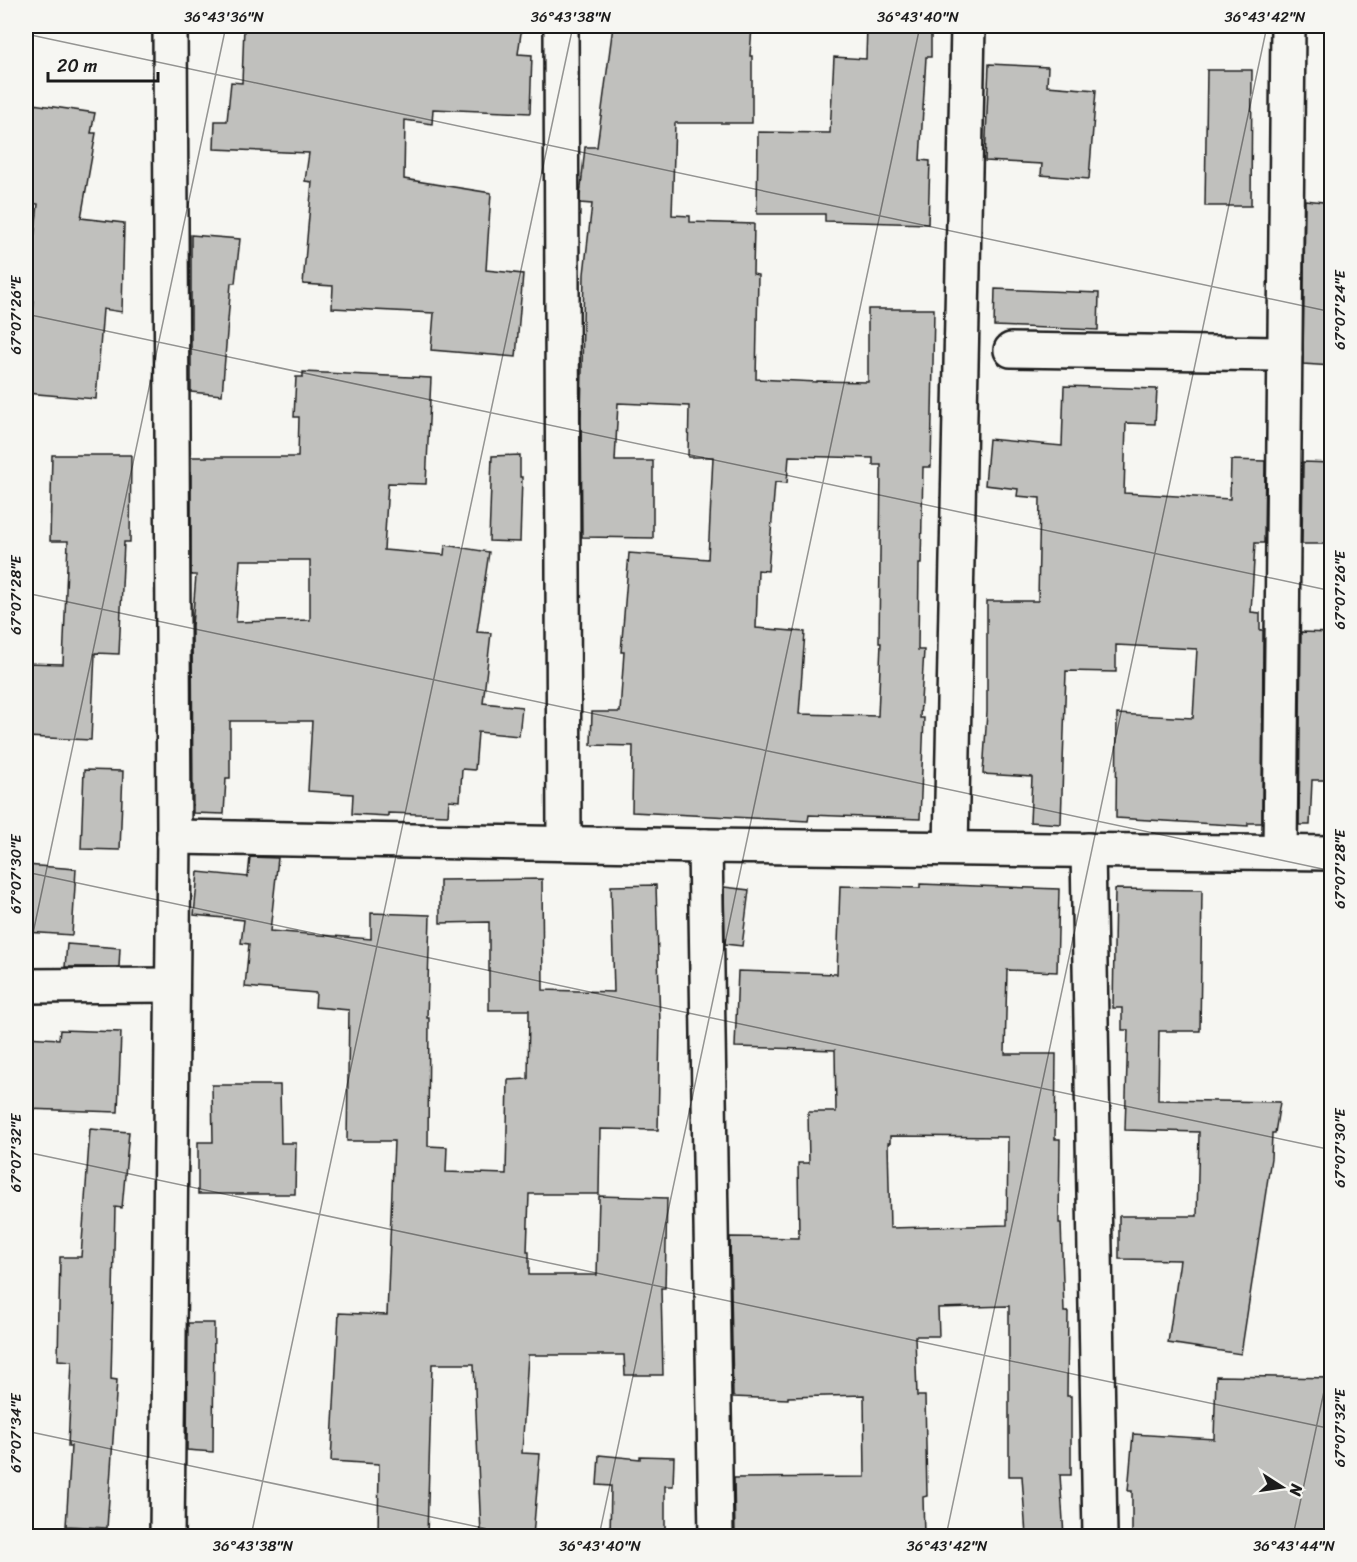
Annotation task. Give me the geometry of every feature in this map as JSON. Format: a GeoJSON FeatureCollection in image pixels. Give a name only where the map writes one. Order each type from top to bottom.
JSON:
{"type":"FeatureCollection","features":[{"type":"Feature","properties":{"kind":"street"},"geometry":{"type":"LineString","coordinates":[[167,1536],[174,837],[170,26]]}},
{"type":"Feature","properties":{"kind":"street"},"geometry":{"type":"LineString","coordinates":[[561,26],[564,842]]}},
{"type":"Feature","properties":{"kind":"street"},"geometry":{"type":"LineString","coordinates":[[951,848],[968,26]]}},
{"type":"Feature","properties":{"kind":"street"},"geometry":{"type":"LineString","coordinates":[[1280,852],[1288,26]]}},
{"type":"Feature","properties":{"kind":"street"},"geometry":{"type":"LineString","coordinates":[[1011,350],[1285,354]]}},
{"type":"Feature","properties":{"kind":"street"},"geometry":{"type":"LineString","coordinates":[[174,837],[1332,853]]}},
{"type":"Feature","properties":{"kind":"street"},"geometry":{"type":"LineString","coordinates":[[705,846],[716,1536]]}},
{"type":"Feature","properties":{"kind":"street"},"geometry":{"type":"LineString","coordinates":[[1088,850],[1100,1536]]}},
{"type":"Feature","properties":{"kind":"street"},"geometry":{"type":"LineString","coordinates":[[26,986],[172,985]]}},
{"type":"Feature","properties":{"kind":"building"},"geometry":{"type":"Polygon","coordinates":[[[244,26],[522,26],[518,54],[532,55],[530,113],[433,109],[432,124],[405,120],[404,179],[491,193],[486,270],[523,274],[516,357],[431,350],[434,313],[332,308],[333,286],[303,284],[312,182],[305,181],[309,153],[214,149],[215,121],[227,121],[231,82],[242,83],[244,26]]]}},
{"type":"Feature","properties":{"kind":"building"},"geometry":{"type":"Polygon","coordinates":[[[613,26],[752,26],[750,56],[752,56],[752,123],[675,123],[672,215],[690,216],[690,222],[754,224],[753,274],[758,275],[756,379],[868,382],[868,309],[934,309],[931,467],[923,467],[921,564],[919,564],[918,650],[924,650],[920,718],[924,718],[920,819],[809,815],[808,821],[632,812],[633,746],[591,745],[592,712],[620,712],[624,652],[621,652],[629,553],[708,559],[713,457],[688,457],[689,406],[618,403],[615,461],[653,461],[653,538],[582,537],[581,417],[584,274],[592,204],[580,203],[580,197],[585,147],[597,147],[613,26]],[[789,456],[787,483],[775,482],[768,571],[758,570],[756,628],[805,632],[799,714],[878,716],[881,643],[879,643],[881,465],[873,465],[873,458],[789,456]]]}},
{"type":"Feature","properties":{"kind":"building"},"geometry":{"type":"Polygon","coordinates":[[[867,26],[931,26],[931,57],[926,57],[920,160],[930,161],[928,224],[825,221],[825,214],[757,214],[758,132],[830,133],[834,57],[866,59],[867,26]]]}},
{"type":"Feature","properties":{"kind":"building"},"geometry":{"type":"Polygon","coordinates":[[[989,64],[1048,67],[1047,86],[1096,90],[1089,179],[1041,175],[1042,164],[985,161],[989,64]]]}},
{"type":"Feature","properties":{"kind":"building"},"geometry":{"type":"Polygon","coordinates":[[[1207,70],[1252,70],[1251,206],[1205,206],[1207,70]]]}},
{"type":"Feature","properties":{"kind":"building"},"geometry":{"type":"Polygon","coordinates":[[[26,103],[95,113],[91,133],[96,133],[81,218],[124,223],[122,312],[103,309],[96,399],[26,393],[34,301],[27,300],[38,204],[26,202],[26,103]]]}},
{"type":"Feature","properties":{"kind":"building"},"geometry":{"type":"Polygon","coordinates":[[[1305,200],[1332,203],[1332,366],[1303,364],[1305,200]]]}},
{"type":"Feature","properties":{"kind":"building"},"geometry":{"type":"Polygon","coordinates":[[[191,235],[240,239],[235,283],[231,283],[222,395],[191,392],[191,235]]]}},
{"type":"Feature","properties":{"kind":"building"},"geometry":{"type":"Polygon","coordinates":[[[995,289],[1099,293],[1098,330],[994,326],[995,289]]]}},
{"type":"Feature","properties":{"kind":"building"},"geometry":{"type":"Polygon","coordinates":[[[303,372],[431,378],[426,484],[388,483],[384,550],[444,555],[445,545],[489,552],[477,632],[491,633],[483,703],[522,707],[519,736],[478,732],[475,770],[462,769],[460,801],[449,800],[448,815],[352,814],[353,794],[308,791],[312,721],[230,721],[230,778],[226,778],[224,814],[193,813],[192,626],[196,575],[191,575],[191,457],[298,457],[299,417],[294,417],[296,377],[303,377],[303,372]],[[240,560],[236,622],[310,620],[310,560],[240,560]]]}},
{"type":"Feature","properties":{"kind":"building"},"geometry":{"type":"Polygon","coordinates":[[[1064,386],[1157,389],[1155,424],[1126,423],[1124,493],[1230,499],[1231,460],[1265,461],[1264,543],[1255,543],[1251,612],[1260,613],[1260,630],[1263,630],[1262,823],[1248,823],[1248,826],[1116,818],[1117,714],[1193,718],[1197,649],[1116,645],[1116,672],[1066,671],[1061,824],[1030,822],[1032,777],[983,774],[987,712],[987,601],[1038,601],[1040,498],[1017,496],[1018,489],[985,485],[989,439],[1062,446],[1064,386]]]}},
{"type":"Feature","properties":{"kind":"building"},"geometry":{"type":"Polygon","coordinates":[[[52,455],[131,455],[130,542],[124,542],[119,654],[95,653],[91,740],[26,737],[26,663],[63,664],[68,541],[50,541],[52,455]]]}},
{"type":"Feature","properties":{"kind":"building"},"geometry":{"type":"Polygon","coordinates":[[[520,455],[520,477],[522,477],[520,542],[489,541],[492,456],[520,455]]]}},
{"type":"Feature","properties":{"kind":"building"},"geometry":{"type":"Polygon","coordinates":[[[1303,462],[1332,463],[1332,544],[1302,544],[1303,462]]]}},
{"type":"Feature","properties":{"kind":"building"},"geometry":{"type":"Polygon","coordinates":[[[1301,632],[1332,633],[1332,780],[1312,780],[1310,825],[1299,825],[1301,632]]]}},
{"type":"Feature","properties":{"kind":"building"},"geometry":{"type":"Polygon","coordinates":[[[84,770],[123,771],[120,850],[81,849],[84,770]]]}},
{"type":"Feature","properties":{"kind":"building"},"geometry":{"type":"Polygon","coordinates":[[[250,857],[278,858],[270,931],[371,939],[371,913],[430,915],[427,1018],[429,1018],[428,1146],[447,1147],[446,1172],[506,1174],[508,1080],[528,1079],[529,1010],[489,1010],[489,922],[440,923],[440,880],[542,879],[543,990],[614,992],[611,886],[656,885],[660,1025],[658,1130],[600,1129],[599,1194],[529,1194],[527,1252],[529,1252],[529,1275],[597,1275],[599,1196],[667,1198],[665,1288],[661,1288],[663,1375],[625,1375],[624,1355],[528,1355],[522,1453],[540,1454],[533,1536],[481,1536],[474,1364],[432,1364],[427,1536],[378,1536],[379,1464],[331,1461],[339,1313],[387,1315],[394,1141],[347,1141],[349,1010],[315,1007],[316,993],[245,987],[249,944],[241,943],[244,920],[194,915],[198,872],[248,877],[250,857]]]}},
{"type":"Feature","properties":{"kind":"building"},"geometry":{"type":"Polygon","coordinates":[[[26,865],[76,869],[72,935],[26,932],[26,865]]]}},
{"type":"Feature","properties":{"kind":"building"},"geometry":{"type":"Polygon","coordinates":[[[920,884],[1059,889],[1057,972],[1007,970],[1005,1054],[1056,1054],[1055,1139],[1060,1139],[1059,1223],[1061,1223],[1064,1312],[1068,1312],[1067,1396],[1071,1396],[1071,1475],[1060,1475],[1064,1536],[1026,1536],[1022,1476],[1009,1476],[1009,1306],[938,1308],[939,1336],[915,1336],[917,1396],[925,1396],[927,1496],[923,1497],[924,1536],[735,1536],[734,1478],[865,1477],[864,1395],[788,1397],[788,1399],[733,1397],[730,1237],[799,1238],[798,1163],[809,1163],[808,1112],[836,1112],[835,1050],[735,1047],[738,971],[837,974],[840,886],[920,888],[920,884]],[[890,1136],[890,1143],[888,1143],[890,1228],[1007,1225],[1008,1137],[890,1136]]]}},
{"type":"Feature","properties":{"kind":"building"},"geometry":{"type":"Polygon","coordinates":[[[724,887],[749,890],[742,946],[725,944],[724,887]]]}},
{"type":"Feature","properties":{"kind":"building"},"geometry":{"type":"Polygon","coordinates":[[[1115,889],[1202,890],[1200,1031],[1159,1031],[1158,1100],[1280,1102],[1275,1133],[1272,1133],[1271,1158],[1241,1354],[1168,1343],[1180,1260],[1119,1259],[1119,1216],[1197,1216],[1199,1132],[1125,1130],[1128,1030],[1122,1030],[1122,1008],[1113,1008],[1115,889]]]}},
{"type":"Feature","properties":{"kind":"building"},"geometry":{"type":"Polygon","coordinates":[[[67,944],[120,948],[119,967],[65,967],[67,944]]]}},
{"type":"Feature","properties":{"kind":"building"},"geometry":{"type":"Polygon","coordinates":[[[60,1030],[121,1032],[118,1112],[26,1109],[26,1037],[59,1039],[60,1030]]]}},
{"type":"Feature","properties":{"kind":"building"},"geometry":{"type":"Polygon","coordinates":[[[212,1085],[280,1085],[281,1143],[296,1143],[295,1194],[198,1194],[198,1142],[213,1142],[212,1085]]]}},
{"type":"Feature","properties":{"kind":"building"},"geometry":{"type":"Polygon","coordinates":[[[90,1129],[129,1132],[122,1208],[115,1207],[111,1379],[117,1380],[107,1528],[66,1526],[71,1446],[68,1446],[72,1361],[58,1360],[60,1257],[81,1257],[90,1129]]]}},
{"type":"Feature","properties":{"kind":"building"},"geometry":{"type":"Polygon","coordinates":[[[188,1323],[214,1323],[213,1452],[187,1450],[188,1323]]]}},
{"type":"Feature","properties":{"kind":"building"},"geometry":{"type":"Polygon","coordinates":[[[1216,1376],[1332,1378],[1332,1536],[1132,1536],[1132,1491],[1128,1491],[1133,1434],[1214,1439],[1216,1376]]]}},
{"type":"Feature","properties":{"kind":"building"},"geometry":{"type":"Polygon","coordinates":[[[599,1455],[640,1459],[640,1456],[674,1457],[673,1486],[665,1486],[665,1536],[610,1536],[611,1486],[597,1485],[599,1455]]]}}]}
